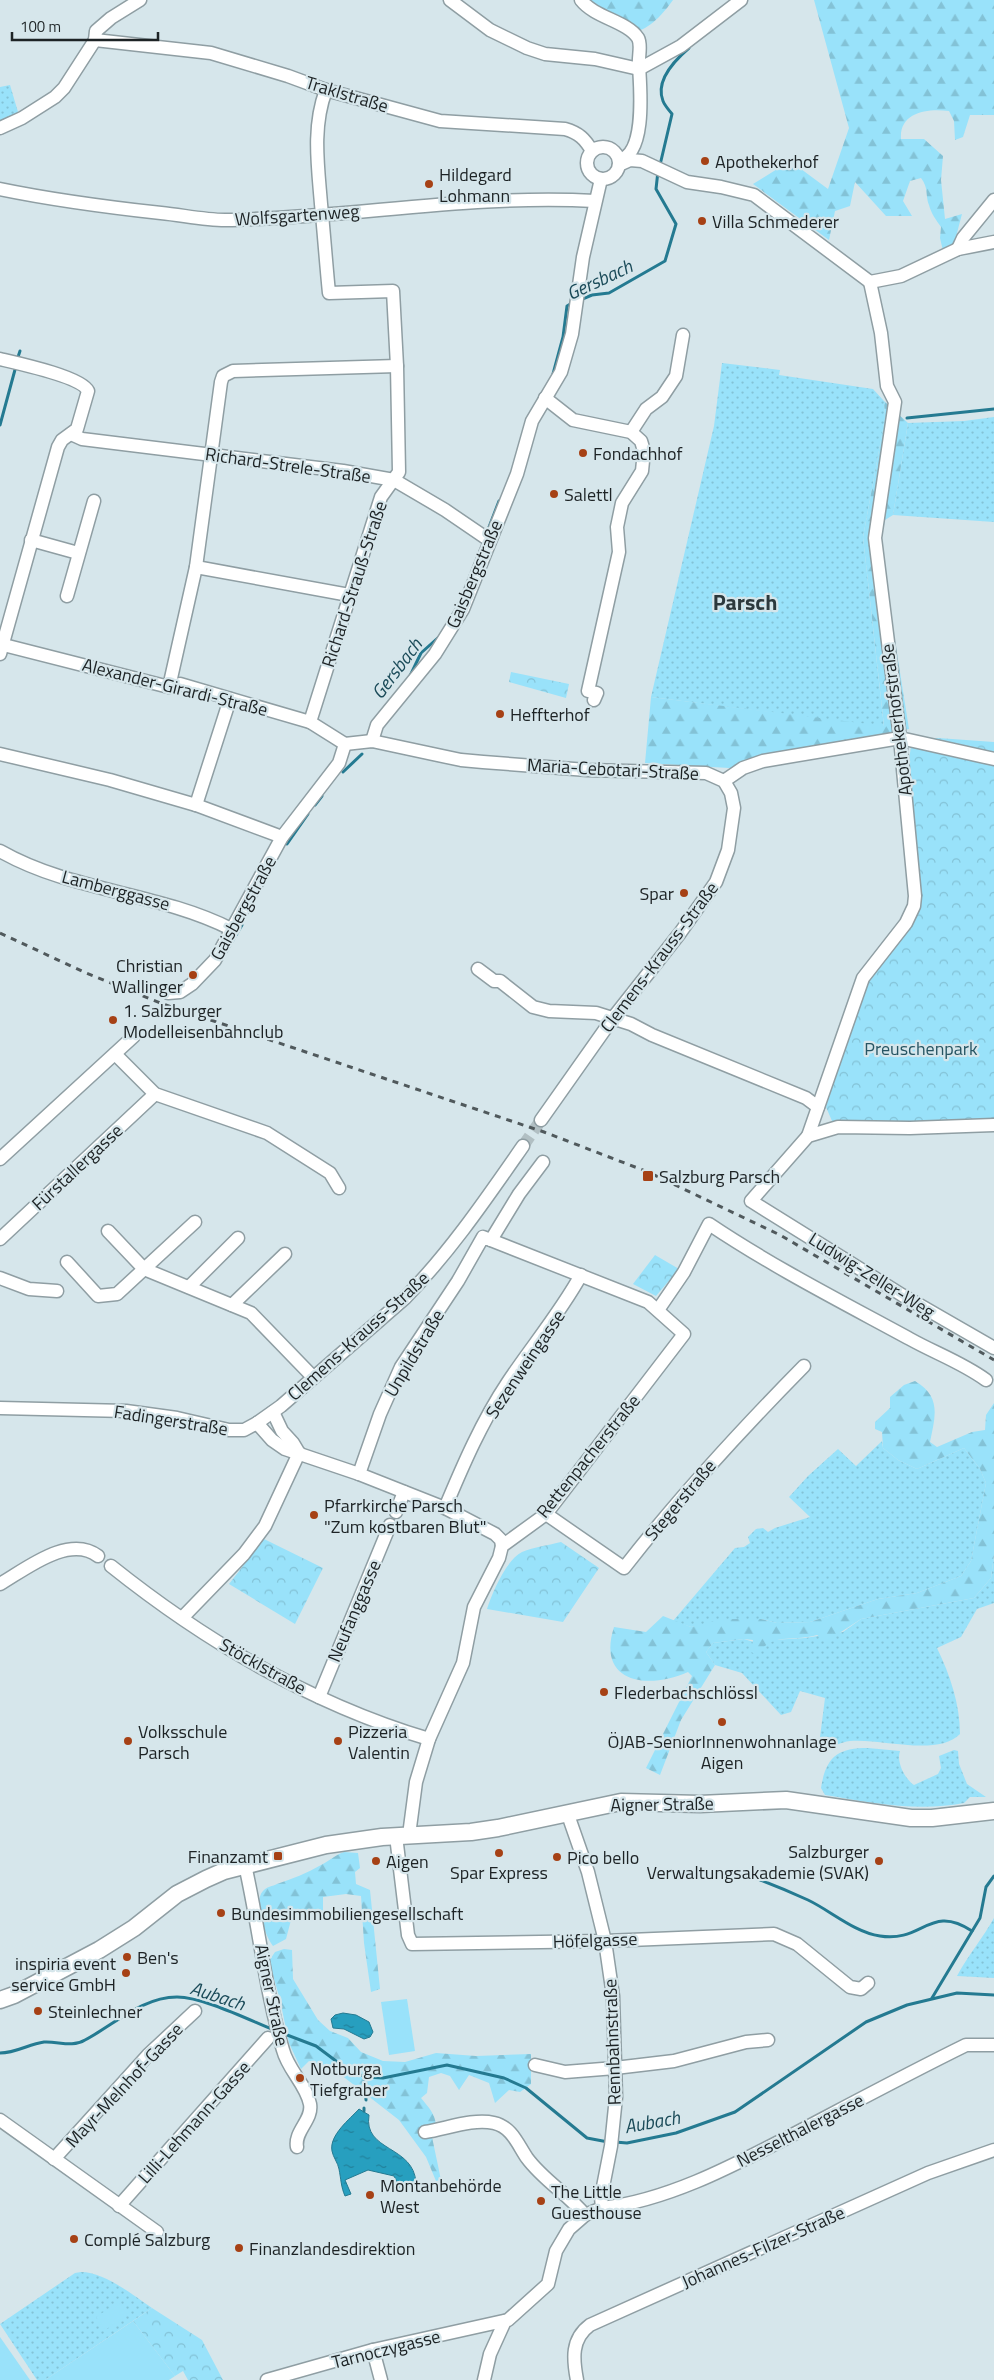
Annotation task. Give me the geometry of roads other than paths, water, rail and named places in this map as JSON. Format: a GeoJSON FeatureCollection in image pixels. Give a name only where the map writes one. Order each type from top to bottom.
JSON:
{"type":"FeatureCollection","features":[{"type":"Feature","properties":{"kind":"main road","name":"Aigner Straße"},"geometry":{"type":"LineString","coordinates":[[0,2000],[14,1995],[99,1950],[134,1928],[177,1894],[224,1871],[326,1845],[402,1835],[480,1831],[622,1802],[700,1804],[786,1800],[911,1818],[932,1818],[994,1811]]}},
{"type":"Feature","properties":{"kind":"street"},"geometry":{"type":"LineString","coordinates":[[0,128],[22,118],[55,97],[64,88],[95,40],[96,31],[140,0]]}},
{"type":"Feature","properties":{"kind":"street"},"geometry":{"type":"LineString","coordinates":[[450,0],[490,30],[527,48],[545,54],[595,59],[639,69],[682,46],[741,0]]}},
{"type":"Feature","properties":{"kind":"street"},"geometry":{"type":"LineString","coordinates":[[581,0],[590,10],[623,27],[638,38],[641,108],[630,152],[619,162],[611,177],[601,179],[591,175],[587,165],[587,160],[592,151],[601,147],[610,149],[619,162]]}},
{"type":"Feature","properties":{"kind":"street","name":"Traklstraße"},"geometry":{"type":"LineString","coordinates":[[95,40],[211,53],[288,76],[326,90],[440,120],[565,129],[576,132],[584,138],[592,151]]}},
{"type":"Feature","properties":{"kind":"street"},"geometry":{"type":"LineString","coordinates":[[322,216],[317,155],[317,125],[326,90]]}},
{"type":"Feature","properties":{"kind":"street"},"geometry":{"type":"LineString","coordinates":[[619,162],[630,160],[651,164],[658,170],[687,182],[721,187],[754,196],[870,282],[901,276],[958,249],[994,242]]}},
{"type":"Feature","properties":{"kind":"street","name":"Gaisbergstraße"},"geometry":{"type":"LineString","coordinates":[[372,741],[377,725],[412,684],[453,627],[471,591],[485,537],[517,474],[532,421],[561,372],[572,334],[575,304],[601,179]]}},
{"type":"Feature","properties":{"kind":"street","name":"Wolfsgartenweg"},"geometry":{"type":"LineString","coordinates":[[0,189],[130,210],[223,220],[322,216],[409,206],[563,199],[595,202]]}},
{"type":"Feature","properties":{"kind":"street"},"geometry":{"type":"LineString","coordinates":[[958,249],[963,238],[994,200]]}},
{"type":"Feature","properties":{"kind":"street","name":"Richard-Strauß-Straße"},"geometry":{"type":"LineString","coordinates":[[310,722],[381,497],[398,472],[397,366],[393,292],[329,293],[322,216]]}},
{"type":"Feature","properties":{"kind":"street","name":"Apothekerhofstraße"},"geometry":{"type":"LineString","coordinates":[[808,1136],[863,978],[906,923],[914,906],[900,738],[875,538],[895,402],[887,386],[881,333],[870,282]]}},
{"type":"Feature","properties":{"kind":"street"},"geometry":{"type":"LineString","coordinates":[[631,432],[646,409],[662,397],[676,376],[683,335]]}},
{"type":"Feature","properties":{"kind":"street"},"geometry":{"type":"LineString","coordinates":[[1,647],[58,447],[62,440],[77,429],[88,391],[87,388],[75,380],[11,362]]}},
{"type":"Feature","properties":{"kind":"street"},"geometry":{"type":"LineString","coordinates":[[169,686],[196,567],[220,382],[223,376],[233,371],[397,366]]}},
{"type":"Feature","properties":{"kind":"street"},"geometry":{"type":"LineString","coordinates":[[545,398],[573,420],[631,432],[640,442],[644,460],[636,482],[622,503],[618,519],[619,552],[588,691],[597,693],[594,700]]}},
{"type":"Feature","properties":{"kind":"street","name":"Richard-Strele-Straße"},"geometry":{"type":"LineString","coordinates":[[71,434],[82,439],[343,471],[394,480],[445,510],[485,537]]}},
{"type":"Feature","properties":{"kind":"street"},"geometry":{"type":"LineString","coordinates":[[67,596],[94,501]]}},
{"type":"Feature","properties":{"kind":"street"},"geometry":{"type":"LineString","coordinates":[[31,540],[78,553]]}},
{"type":"Feature","properties":{"kind":"street"},"geometry":{"type":"LineString","coordinates":[[196,567],[349,595]]}},
{"type":"Feature","properties":{"kind":"street","name":"Alexander-Girardi-Straße"},"geometry":{"type":"LineString","coordinates":[[1,647],[169,686],[180,684],[310,722],[345,744]]}},
{"type":"Feature","properties":{"kind":"street"},"geometry":{"type":"LineString","coordinates":[[196,805],[230,699]]}},
{"type":"Feature","properties":{"kind":"street","name":"Maria-Cebotari-Straße"},"geometry":{"type":"LineString","coordinates":[[372,741],[461,760],[587,770],[706,773],[724,781],[744,768],[763,761],[900,738],[994,759]]}},
{"type":"Feature","properties":{"kind":"street"},"geometry":{"type":"LineString","coordinates":[[345,744],[372,741]]}},
{"type":"Feature","properties":{"kind":"street","name":"Gaisbergstraße"},"geometry":{"type":"LineString","coordinates":[[168,994],[180,992],[192,984],[215,960],[282,837],[339,763],[345,744]]}},
{"type":"Feature","properties":{"kind":"street"},"geometry":{"type":"LineString","coordinates":[[0,754],[110,780],[196,805],[282,837]]}},
{"type":"Feature","properties":{"kind":"street","name":"Clemens-Krauss-Straße"},"geometry":{"type":"LineString","coordinates":[[541,1120],[613,1018],[699,908],[720,874],[728,850],[734,808],[731,793],[724,781]]}},
{"type":"Feature","properties":{"kind":"street","name":"Lamberggasse"},"geometry":{"type":"LineString","coordinates":[[0,851],[63,878],[180,907],[231,929]]}},
{"type":"Feature","properties":{"kind":"street"},"geometry":{"type":"LineString","coordinates":[[478,968],[494,981],[500,981],[533,1007],[549,1011],[588,1012],[613,1018],[806,1098],[818,1107],[822,1116],[838,1127]]}},
{"type":"Feature","properties":{"kind":"street"},"geometry":{"type":"LineString","coordinates":[[0,1159],[134,1036]]}},
{"type":"Feature","properties":{"kind":"street"},"geometry":{"type":"LineString","coordinates":[[115,1054],[155,1094],[267,1134],[330,1173],[339,1188]]}},
{"type":"Feature","properties":{"kind":"street","name":"Fürstallergasse"},"geometry":{"type":"LineString","coordinates":[[0,1239],[155,1094]]}},
{"type":"Feature","properties":{"kind":"street"},"geometry":{"type":"LineString","coordinates":[[808,1136],[838,1127],[910,1128],[994,1125]]}},
{"type":"Feature","properties":{"kind":"street","name":"Ludwig-Zeller-Weg"},"geometry":{"type":"LineString","coordinates":[[808,1136],[751,1201],[994,1348]]}},
{"type":"Feature","properties":{"kind":"street","name":"Clemens-Krauss-Straße"},"geometry":{"type":"LineString","coordinates":[[257,1423],[273,1412],[405,1298],[422,1281],[472,1218],[523,1146]]}},
{"type":"Feature","properties":{"kind":"street"},"geometry":{"type":"LineString","coordinates":[[487,1239],[543,1162]]}},
{"type":"Feature","properties":{"kind":"street"},"geometry":{"type":"LineString","coordinates":[[66,1262],[98,1296],[117,1294],[195,1222]]}},
{"type":"Feature","properties":{"kind":"street"},"geometry":{"type":"LineString","coordinates":[[658,1310],[684,1272],[709,1224],[794,1275],[930,1350],[973,1370],[986,1380]]}},
{"type":"Feature","properties":{"kind":"street"},"geometry":{"type":"LineString","coordinates":[[108,1231],[144,1269],[251,1313],[313,1377]]}},
{"type":"Feature","properties":{"kind":"street"},"geometry":{"type":"LineString","coordinates":[[189,1287],[238,1238]]}},
{"type":"Feature","properties":{"kind":"street","name":"Rettenpacherstraße"},"geometry":{"type":"LineString","coordinates":[[487,1239],[648,1302],[684,1334],[546,1514],[502,1546]]}},
{"type":"Feature","properties":{"kind":"street","name":"Unpildstraße"},"geometry":{"type":"LineString","coordinates":[[358,1474],[380,1414],[402,1366],[487,1239]]}},
{"type":"Feature","properties":{"kind":"street"},"geometry":{"type":"LineString","coordinates":[[232,1305],[284,1254]]}},
{"type":"Feature","properties":{"kind":"street","name":"Sezenweingasse"},"geometry":{"type":"LineString","coordinates":[[445,1508],[466,1457],[508,1383],[563,1307],[581,1275]]}},
{"type":"Feature","properties":{"kind":"street"},"geometry":{"type":"LineString","coordinates":[[0,1278],[29,1289],[57,1291]]}},
{"type":"Feature","properties":{"kind":"street","name":"Stegerstraße"},"geometry":{"type":"LineString","coordinates":[[546,1514],[624,1568],[674,1504],[721,1451],[804,1366]]}},
{"type":"Feature","properties":{"kind":"street","name":"Fadingerstraße"},"geometry":{"type":"LineString","coordinates":[[0,1408],[149,1413],[229,1430],[244,1430],[257,1423]]}},
{"type":"Feature","properties":{"kind":"street"},"geometry":{"type":"LineString","coordinates":[[273,1412],[282,1432],[293,1443],[299,1453]]}},
{"type":"Feature","properties":{"kind":"street"},"geometry":{"type":"LineString","coordinates":[[257,1423],[278,1445],[445,1508],[495,1534],[501,1540],[502,1546],[499,1558],[474,1607],[463,1663],[429,1739],[402,1835]]}},
{"type":"Feature","properties":{"kind":"street"},"geometry":{"type":"LineString","coordinates":[[182,1618],[244,1554],[265,1526],[299,1453]]}},
{"type":"Feature","properties":{"kind":"street"},"geometry":{"type":"LineString","coordinates":[[396,1512],[404,1492]]}},
{"type":"Feature","properties":{"kind":"street","name":"Neufanggasse"},"geometry":{"type":"LineString","coordinates":[[319,1697],[390,1525]]}},
{"type":"Feature","properties":{"kind":"street"},"geometry":{"type":"LineString","coordinates":[[0,1584],[50,1555],[75,1548],[90,1550],[98,1556]]}},
{"type":"Feature","properties":{"kind":"street","name":"Stöcklstraße"},"geometry":{"type":"LineString","coordinates":[[110,1566],[155,1601],[219,1644],[273,1675],[357,1715],[429,1739]]}},
{"type":"Feature","properties":{"kind":"street","name":"Rennbahnstraße"},"geometry":{"type":"LineString","coordinates":[[568,1812],[588,1872],[604,1941],[613,1996],[616,2097],[611,2142],[602,2192],[602,2208]]}},
{"type":"Feature","properties":{"kind":"street","name":"Höfelgasse"},"geometry":{"type":"LineString","coordinates":[[402,1835],[408,1935],[412,1944],[604,1941],[774,1934],[785,1937],[796,1944],[850,1986],[860,1989],[868,1983]]}},
{"type":"Feature","properties":{"kind":"street","name":"Aigner Straße"},"geometry":{"type":"LineString","coordinates":[[245,1865],[282,2049],[308,2096],[311,2106],[308,2118],[298,2136],[297,2147]]}},
{"type":"Feature","properties":{"kind":"street","name":"Mayr-Melnhof-Gasse"},"geometry":{"type":"LineString","coordinates":[[54,2159],[148,2055],[195,2011]]}},
{"type":"Feature","properties":{"kind":"street","name":"Lilli-Lehmann-Gasse"},"geometry":{"type":"LineString","coordinates":[[118,2206],[268,2038]]}},
{"type":"Feature","properties":{"kind":"street"},"geometry":{"type":"LineString","coordinates":[[535,2065],[565,2072],[674,2062],[746,2042],[768,2040]]}},
{"type":"Feature","properties":{"kind":"street","name":"Nesselthalergasse"},"geometry":{"type":"LineString","coordinates":[[602,2208],[617,2206],[657,2195],[746,2159],[966,2045],[994,2045]]}},
{"type":"Feature","properties":{"kind":"street"},"geometry":{"type":"LineString","coordinates":[[0,2120],[16,2129],[118,2206],[158,2232]]}},
{"type":"Feature","properties":{"kind":"street"},"geometry":{"type":"LineString","coordinates":[[425,2132],[491,2122],[501,2126],[511,2133],[540,2173],[585,2215]]}},
{"type":"Feature","properties":{"kind":"street","name":"Johannes-Filzer-Straße"},"geometry":{"type":"LineString","coordinates":[[576,2380],[575,2344],[581,2333],[590,2325],[928,2173],[994,2150]]}},
{"type":"Feature","properties":{"kind":"street"},"geometry":{"type":"LineString","coordinates":[[484,2380],[490,2354],[505,2321],[548,2284],[559,2244],[569,2229],[585,2215],[602,2208]]}},
{"type":"Feature","properties":{"kind":"street","name":"Tarnoczygasse"},"geometry":{"type":"LineString","coordinates":[[267,2380],[373,2350],[505,2321]]}},
{"type":"Feature","properties":{"kind":"street"},"geometry":{"type":"LineString","coordinates":[[373,2350],[381,2380]]}},
{"type":"Feature","properties":{"kind":"water"},"geometry":{"type":"Polygon","coordinates":[[[343,2013],[356,2015],[369,2022],[373,2032],[370,2037],[364,2039],[344,2029],[333,2028],[331,2019],[335,2015],[343,2013]]]}},
{"type":"Feature","properties":{"kind":"water"},"geometry":{"type":"Polygon","coordinates":[[[359,2109],[369,2115],[369,2127],[374,2136],[407,2162],[413,2171],[416,2183],[412,2188],[401,2190],[394,2176],[368,2170],[345,2180],[351,2194],[345,2196],[332,2145],[337,2133],[359,2109]]]}},
{"type":"Feature","properties":{"kind":"waterway","name":"Gersbach"},"geometry":{"type":"LineString","coordinates":[[660,165],[672,114],[663,101],[662,86],[668,72],[689,48]]}},
{"type":"Feature","properties":{"kind":"waterway","name":"Gersbach"},"geometry":{"type":"LineString","coordinates":[[580,300],[592,295],[609,293],[665,261],[676,224],[656,189],[658,171]]}},
{"type":"Feature","properties":{"kind":"waterway","name":"Gersbach"},"geometry":{"type":"LineString","coordinates":[[553,374],[563,337],[567,306],[572,303]]}},
{"type":"Feature","properties":{"kind":"waterway"},"geometry":{"type":"LineString","coordinates":[[17,360],[20,351]]}},
{"type":"Feature","properties":{"kind":"waterway"},"geometry":{"type":"LineString","coordinates":[[0,425],[16,366]]}},
{"type":"Feature","properties":{"kind":"waterway"},"geometry":{"type":"LineString","coordinates":[[907,418],[994,409]]}},
{"type":"Feature","properties":{"kind":"waterway","name":"Gersbach"},"geometry":{"type":"LineString","coordinates":[[486,535],[499,501]]}},
{"type":"Feature","properties":{"kind":"waterway","name":"Gersbach"},"geometry":{"type":"LineString","coordinates":[[409,678],[421,653],[440,636]]}},
{"type":"Feature","properties":{"kind":"waterway","name":"Gersbach"},"geometry":{"type":"LineString","coordinates":[[343,772],[362,754]]}},
{"type":"Feature","properties":{"kind":"waterway","name":"Gersbach"},"geometry":{"type":"LineString","coordinates":[[315,805],[322,796]]}},
{"type":"Feature","properties":{"kind":"waterway","name":"Gersbach"},"geometry":{"type":"LineString","coordinates":[[287,844],[308,814]]}},
{"type":"Feature","properties":{"kind":"waterway","name":"Gersbach"},"geometry":{"type":"LineString","coordinates":[[226,952],[242,925]]}},
{"type":"Feature","properties":{"kind":"waterway","name":"Aubach"},"geometry":{"type":"LineString","coordinates":[[741,1873],[808,1900],[852,1926],[870,1934],[895,1937],[936,1922],[946,1921],[958,1923],[972,1931]]}},
{"type":"Feature","properties":{"kind":"waterway","name":"Aubach"},"geometry":{"type":"LineString","coordinates":[[932,1998],[980,1918],[986,1887],[994,1876]]}},
{"type":"Feature","properties":{"kind":"waterway","name":"Aubach"},"geometry":{"type":"LineString","coordinates":[[615,2142],[627,2143],[676,2133],[735,2112],[866,2022],[907,2005],[957,1993],[994,1995]]}},
{"type":"Feature","properties":{"kind":"waterway","name":"Aubach"},"geometry":{"type":"LineString","coordinates":[[0,2053],[12,2052],[44,2042],[75,2044],[96,2034],[140,2007],[164,1998],[177,1997],[200,2001],[274,2030]]}},
{"type":"Feature","properties":{"kind":"waterway","name":"Aubach"},"geometry":{"type":"LineString","coordinates":[[282,2033],[316,2046],[344,2067],[365,2077],[383,2078],[447,2065],[504,2078],[526,2088],[587,2138],[608,2142]]}},
{"type":"Feature","properties":{"kind":"waterway","name":"Aubach"},"geometry":{"type":"LineString","coordinates":[[365,2077],[366,2100]]}},
{"type":"Feature","properties":{"kind":"tunnel"},"geometry":{"type":"LineString","coordinates":[[523,1146],[541,1120]]}},
{"type":"Feature","properties":{"kind":"railway"},"geometry":{"type":"LineString","coordinates":[[0,933],[86,973],[163,1004],[544,1132],[648,1172],[780,1235],[994,1360]]}},
{"type":"Feature","properties":{"kind":"place","name":"Apothekerhof"},"geometry":{"type":"Point","coordinates":[705,161]}},
{"type":"Feature","properties":{"kind":"place","name":"Hildegard Lohmann"},"geometry":{"type":"Point","coordinates":[429,184]}},
{"type":"Feature","properties":{"kind":"place","name":"Villa Schmederer"},"geometry":{"type":"Point","coordinates":[702,221]}},
{"type":"Feature","properties":{"kind":"place","name":"Fondachhof"},"geometry":{"type":"Point","coordinates":[583,453]}},
{"type":"Feature","properties":{"kind":"place","name":"Salettl"},"geometry":{"type":"Point","coordinates":[554,494]}},
{"type":"Feature","properties":{"kind":"place","name":"Heffterhof"},"geometry":{"type":"Point","coordinates":[500,714]}},
{"type":"Feature","properties":{"kind":"place","name":"Spar"},"geometry":{"type":"Point","coordinates":[684,893]}},
{"type":"Feature","properties":{"kind":"place","name":"Christian Wallinger"},"geometry":{"type":"Point","coordinates":[193,975]}},
{"type":"Feature","properties":{"kind":"place","name":"1. Salzburger Modelleisenbahnclub"},"geometry":{"type":"Point","coordinates":[113,1020]}},
{"type":"Feature","properties":{"kind":"place","name":"Salzburg Parsch"},"geometry":{"type":"Point","coordinates":[648,1176]}},
{"type":"Feature","properties":{"kind":"place","name":"Pfarrkirche Parsch \"Zum kostbaren Blut\""},"geometry":{"type":"Point","coordinates":[314,1515]}},
{"type":"Feature","properties":{"kind":"place","name":"Flederbachschlössl"},"geometry":{"type":"Point","coordinates":[604,1692]}},
{"type":"Feature","properties":{"kind":"place","name":"ÖJAB-SeniorInnenwohnanlage Aigen"},"geometry":{"type":"Point","coordinates":[722,1722]}},
{"type":"Feature","properties":{"kind":"place","name":"Volksschule Parsch"},"geometry":{"type":"Point","coordinates":[128,1741]}},
{"type":"Feature","properties":{"kind":"place","name":"Pizzeria Valentin"},"geometry":{"type":"Point","coordinates":[338,1741]}},
{"type":"Feature","properties":{"kind":"place","name":"Spar Express"},"geometry":{"type":"Point","coordinates":[499,1853]}},
{"type":"Feature","properties":{"kind":"place","name":"Finanzamt"},"geometry":{"type":"Point","coordinates":[278,1856]}},
{"type":"Feature","properties":{"kind":"place","name":"Pico bello"},"geometry":{"type":"Point","coordinates":[557,1857]}},
{"type":"Feature","properties":{"kind":"place","name":"Aigen"},"geometry":{"type":"Point","coordinates":[376,1861]}},
{"type":"Feature","properties":{"kind":"place","name":"Salzburger Verwaltungsakademie (SVAK)"},"geometry":{"type":"Point","coordinates":[879,1861]}},
{"type":"Feature","properties":{"kind":"place","name":"Bundesimmobiliengesellschaft"},"geometry":{"type":"Point","coordinates":[221,1913]}},
{"type":"Feature","properties":{"kind":"place","name":"Ben's"},"geometry":{"type":"Point","coordinates":[127,1957]}},
{"type":"Feature","properties":{"kind":"place","name":"inspiria event service GmbH"},"geometry":{"type":"Point","coordinates":[126,1973]}},
{"type":"Feature","properties":{"kind":"place","name":"Steinlechner"},"geometry":{"type":"Point","coordinates":[38,2011]}},
{"type":"Feature","properties":{"kind":"place","name":"Notburga Tiefgraber"},"geometry":{"type":"Point","coordinates":[300,2078]}},
{"type":"Feature","properties":{"kind":"place","name":"Montanbehörde West"},"geometry":{"type":"Point","coordinates":[370,2195]}},
{"type":"Feature","properties":{"kind":"place","name":"The Little Guesthouse"},"geometry":{"type":"Point","coordinates":[541,2201]}},
{"type":"Feature","properties":{"kind":"place","name":"Complé Salzburg"},"geometry":{"type":"Point","coordinates":[74,2239]}},
{"type":"Feature","properties":{"kind":"place","name":"Finanzlandesdirektion"},"geometry":{"type":"Point","coordinates":[239,2248]}},
{"type":"Feature","properties":{"kind":"district","name":"Parsch"},"geometry":{"type":"Point","coordinates":[745,602]}},
{"type":"Feature","properties":{"kind":"park label","name":"Preuschenpark"},"geometry":{"type":"Point","coordinates":[921,1048]}}]}
